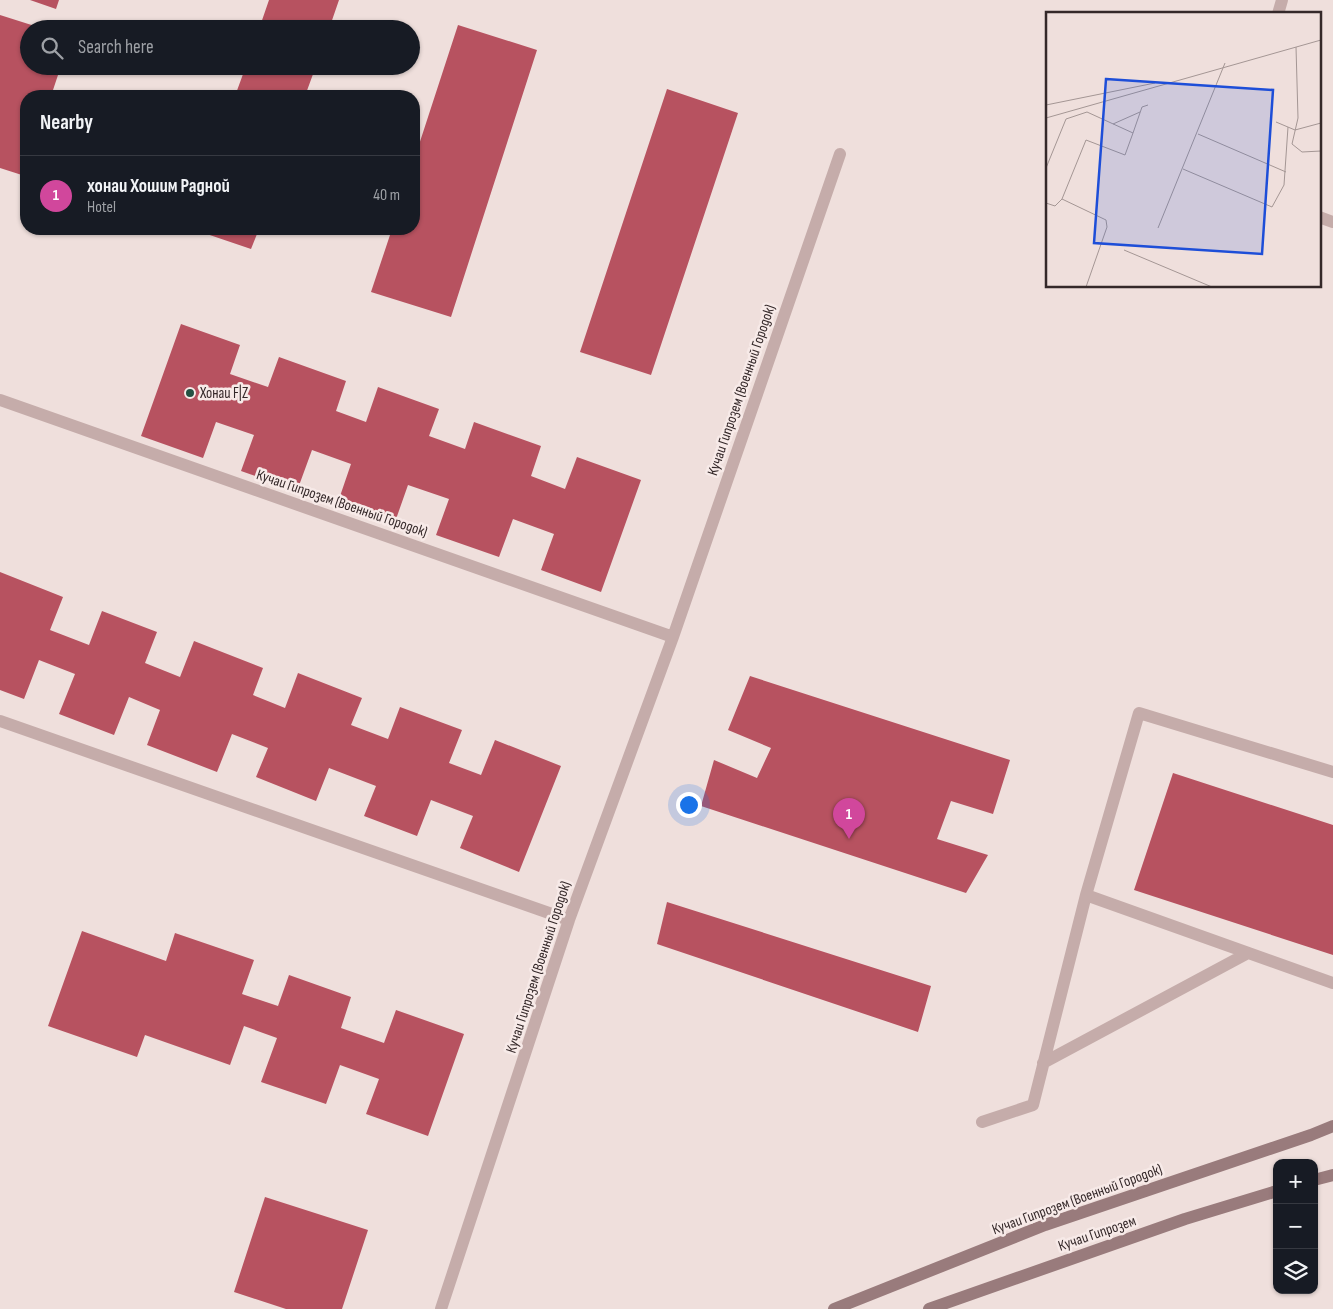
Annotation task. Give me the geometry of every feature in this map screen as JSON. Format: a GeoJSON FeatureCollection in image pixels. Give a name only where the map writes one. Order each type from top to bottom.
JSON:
{"type":"FeatureCollection","features":[{"type":"Feature","properties":{"kind":"main road","name":"Кучаи Гипрозем (Военный Городок)"},"geometry":{"type":"LineString","coordinates":[[834,1309],[1046,1225],[1333,1126]]}},
{"type":"Feature","properties":{"kind":"main road"},"geometry":{"type":"LineString","coordinates":[[1318,1179],[1333,1175]]}},
{"type":"Feature","properties":{"kind":"main road","name":"Кучаи Гипрозем"},"geometry":{"type":"LineString","coordinates":[[929,1309],[1185,1219],[1273,1193]]}},
{"type":"Feature","properties":{"kind":"lane","name":"Кучаи Гипрозем (Военный Городок)"},"geometry":{"type":"LineString","coordinates":[[441,1309],[569,920],[673,637],[840,154]]}},
{"type":"Feature","properties":{"kind":"lane"},"geometry":{"type":"LineString","coordinates":[[1320,217],[1333,222]]}},
{"type":"Feature","properties":{"kind":"lane","name":"Кучаи Гипрозем (Военный Городок)"},"geometry":{"type":"LineString","coordinates":[[0,400],[673,637]]}},
{"type":"Feature","properties":{"kind":"lane"},"geometry":{"type":"LineString","coordinates":[[982,1122],[1033,1105],[1086,895],[1139,713],[1333,772]]}},
{"type":"Feature","properties":{"kind":"lane"},"geometry":{"type":"LineString","coordinates":[[0,721],[569,920]]}},
{"type":"Feature","properties":{"kind":"lane"},"geometry":{"type":"LineString","coordinates":[[1086,895],[1333,983]]}},
{"type":"Feature","properties":{"kind":"lane"},"geometry":{"type":"LineString","coordinates":[[1043,1064],[1248,953]]}},
{"type":"Feature","properties":{"kind":"building"},"geometry":{"type":"Polygon","coordinates":[[[30,0],[59,0],[56,9],[30,0]]]}},
{"type":"Feature","properties":{"kind":"building"},"geometry":{"type":"Polygon","coordinates":[[[269,0],[339,0],[332,20],[262,20],[269,0]]]}},
{"type":"Feature","properties":{"kind":"building"},"geometry":{"type":"Polygon","coordinates":[[[0,15],[20,21],[20,75],[58,75],[53,90],[20,90],[20,174],[0,168],[0,15]]]}},
{"type":"Feature","properties":{"kind":"building"},"geometry":{"type":"Polygon","coordinates":[[[458,25],[537,50],[451,317],[371,292],[390,235],[420,235],[420,142],[458,25]]]}},
{"type":"Feature","properties":{"kind":"building"},"geometry":{"type":"Polygon","coordinates":[[[243,75],[313,75],[307,90],[237,90],[243,75]]]}},
{"type":"Feature","properties":{"kind":"building"},"geometry":{"type":"Polygon","coordinates":[[[667,89],[738,113],[651,375],[580,352],[667,89]]]}},
{"type":"Feature","properties":{"kind":"building"},"geometry":{"type":"Polygon","coordinates":[[[210,235],[257,235],[251,249],[210,235]]]}},
{"type":"Feature","properties":{"kind":"building"},"geometry":{"type":"Polygon","coordinates":[[[181,324],[240,345],[230,374],[268,387],[279,357],[346,381],[336,411],[366,422],[378,387],[439,409],[429,436],[465,449],[474,422],[541,446],[531,476],[565,489],[577,457],[641,480],[601,592],[541,570],[554,534],[513,519],[499,557],[436,535],[449,499],[408,485],[395,522],[338,502],[351,464],[312,450],[297,491],[241,471],[254,435],[216,422],[203,458],[141,436],[181,324]]]}},
{"type":"Feature","properties":{"kind":"building"},"geometry":{"type":"Polygon","coordinates":[[[0,572],[63,597],[50,630],[89,645],[102,611],[157,632],[145,663],[180,677],[194,641],[263,668],[253,695],[285,708],[298,673],[362,698],[351,725],[388,739],[400,707],[462,730],[449,763],[481,775],[495,740],[561,766],[519,872],[460,848],[473,816],[431,800],[417,836],[364,816],[376,786],[329,768],[316,801],[256,777],[268,748],[232,734],[217,772],[147,745],[160,710],[129,697],[114,735],[59,714],[75,674],[39,660],[24,699],[0,690],[0,572]]]}},
{"type":"Feature","properties":{"kind":"building"},"geometry":{"type":"Polygon","coordinates":[[[750,676],[1010,760],[993,814],[951,801],[937,839],[988,855],[966,893],[701,806],[714,760],[757,778],[771,748],[728,730],[750,676]]]}},
{"type":"Feature","properties":{"kind":"building"},"geometry":{"type":"Polygon","coordinates":[[[1173,773],[1333,825],[1333,955],[1134,890],[1173,773]]]}},
{"type":"Feature","properties":{"kind":"building"},"geometry":{"type":"Polygon","coordinates":[[[667,902],[931,986],[918,1032],[657,944],[667,902]]]}},
{"type":"Feature","properties":{"kind":"building"},"geometry":{"type":"Polygon","coordinates":[[[82,931],[166,961],[175,933],[254,960],[242,994],[278,1006],[289,975],[351,997],[341,1028],[384,1043],[396,1010],[464,1034],[428,1136],[366,1114],[379,1079],[340,1065],[326,1104],[261,1082],[277,1038],[244,1026],[230,1065],[145,1035],[137,1057],[48,1026],[82,931]]]}},
{"type":"Feature","properties":{"kind":"building"},"geometry":{"type":"Polygon","coordinates":[[[265,1197],[368,1230],[342,1309],[286,1309],[234,1292],[265,1197]]]}},
{"type":"Feature","properties":{"kind":"place","name":"Хонаи F|Z"},"geometry":{"type":"Point","coordinates":[190,393]}},
{"type":"Feature","properties":{"kind":"place","name":"хонаи Хошим Радной"},"geometry":{"type":"Point","coordinates":[849,839]}}]}
